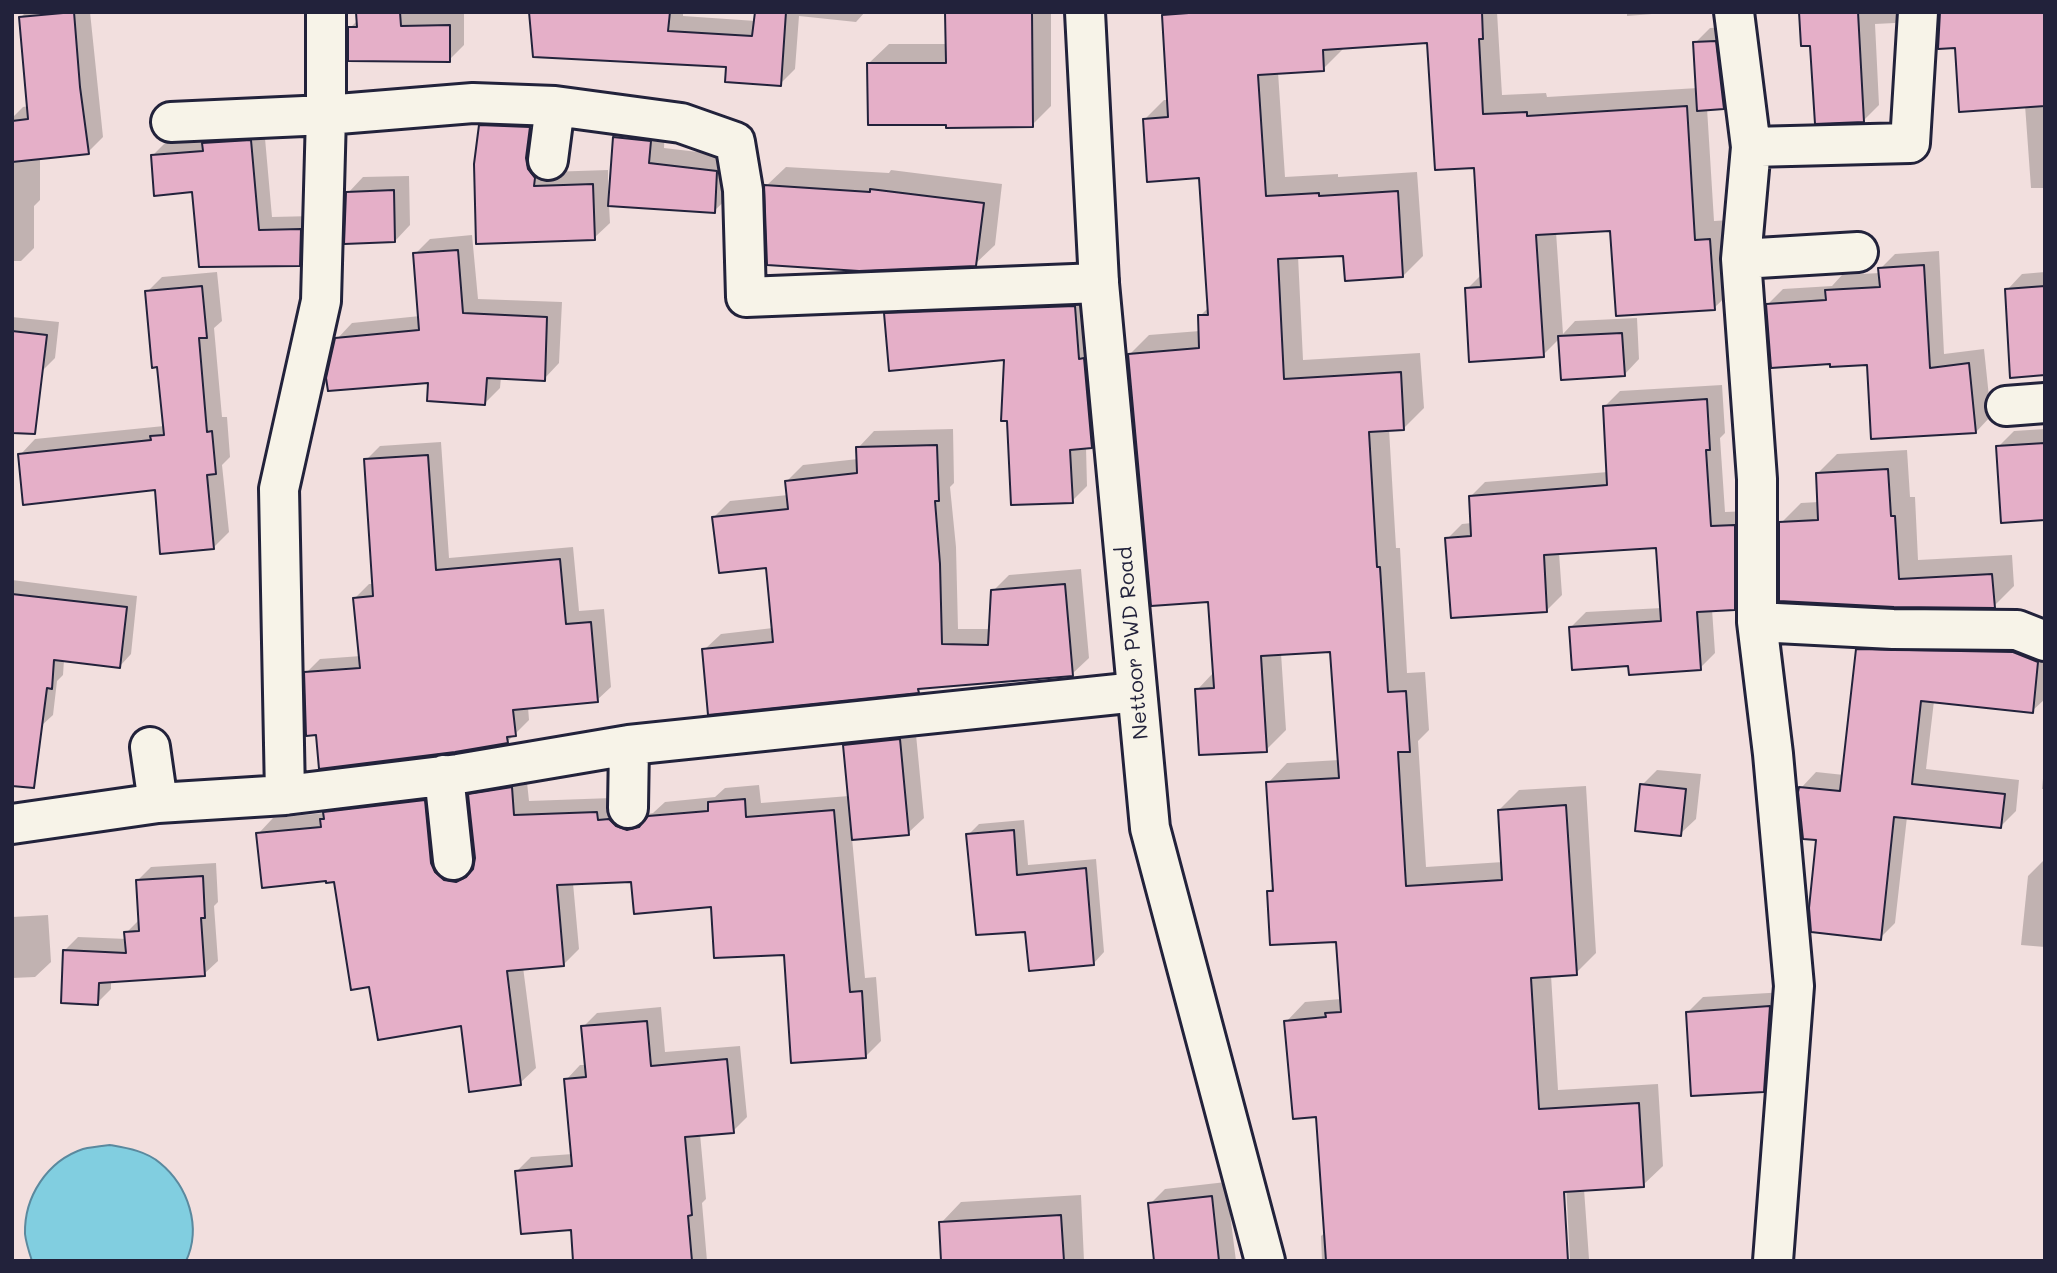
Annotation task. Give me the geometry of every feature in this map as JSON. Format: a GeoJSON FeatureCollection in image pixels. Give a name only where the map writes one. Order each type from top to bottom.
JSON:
{"type":"FeatureCollection","features":[{"type":"Feature","properties":{"kind":"street"},"geometry":{"type":"LineString","coordinates":[[285,795],[279,489],[321,302],[326,12]]}},
{"type":"Feature","properties":{"kind":"street","name":"Nettoor PWD Road"},"geometry":{"type":"LineString","coordinates":[[1085,12],[1099,283],[1150,828],[1265,1261]]}},
{"type":"Feature","properties":{"kind":"street"},"geometry":{"type":"LineString","coordinates":[[1734,12],[1751,147],[1741,259],[1757,479],[1757,622],[1773,754],[1794,986],[1773,1261]]}},
{"type":"Feature","properties":{"kind":"street"},"geometry":{"type":"LineString","coordinates":[[1751,147],[1910,143],[1918,12]]}},
{"type":"Feature","properties":{"kind":"street"},"geometry":{"type":"LineString","coordinates":[[171,122],[326,116],[473,103],[555,106],[681,123],[735,142],[743,190],[746,297],[1099,283]]}},
{"type":"Feature","properties":{"kind":"street"},"geometry":{"type":"LineString","coordinates":[[548,160],[555,106]]}},
{"type":"Feature","properties":{"kind":"street"},"geometry":{"type":"LineString","coordinates":[[1741,259],[1858,252]]}},
{"type":"Feature","properties":{"kind":"street"},"geometry":{"type":"LineString","coordinates":[[2006,406],[2045,403]]}},
{"type":"Feature","properties":{"kind":"street"},"geometry":{"type":"LineString","coordinates":[[1757,622],[1893,629],[2018,630],[2045,641]]}},
{"type":"Feature","properties":{"kind":"street"},"geometry":{"type":"LineString","coordinates":[[12,824],[159,803],[285,795],[444,775],[629,745],[1137,692]]}},
{"type":"Feature","properties":{"kind":"street"},"geometry":{"type":"LineString","coordinates":[[628,808],[629,745]]}},
{"type":"Feature","properties":{"kind":"street"},"geometry":{"type":"LineString","coordinates":[[150,747],[159,803]]}},
{"type":"Feature","properties":{"kind":"street"},"geometry":{"type":"LineString","coordinates":[[444,775],[453,860]]}},
{"type":"Feature","properties":{"kind":"water"},"geometry":{"type":"Polygon","coordinates":[[[110,1145],[149,1156],[170,1172],[178,1183],[190,1208],[192,1221],[193,1235],[186,1261],[32,1261],[25,1237],[26,1220],[33,1194],[40,1182],[59,1162],[70,1155],[83,1149],[110,1145]]]}},
{"type":"Feature","properties":{"kind":"building"},"geometry":{"type":"Polygon","coordinates":[[[74,12],[89,154],[12,162],[12,121],[28,119],[19,17],[74,12]]]}},
{"type":"Feature","properties":{"kind":"building"},"geometry":{"type":"Polygon","coordinates":[[[356,12],[400,12],[401,26],[450,25],[450,62],[348,61],[348,27],[357,27],[356,12]]]}},
{"type":"Feature","properties":{"kind":"building"},"geometry":{"type":"Polygon","coordinates":[[[529,12],[670,12],[668,31],[752,36],[755,12],[786,12],[781,86],[725,82],[726,67],[533,57],[529,12]]]}},
{"type":"Feature","properties":{"kind":"building"},"geometry":{"type":"Polygon","coordinates":[[[945,12],[1032,12],[1033,127],[868,125],[867,63],[946,63],[945,12]]]}},
{"type":"Feature","properties":{"kind":"building"},"geometry":{"type":"Polygon","coordinates":[[[1202,12],[1482,12],[1483,39],[1479,39],[1483,114],[1527,112],[1527,116],[1687,106],[1695,240],[1710,239],[1715,310],[1616,316],[1610,231],[1536,235],[1544,357],[1469,362],[1465,288],[1481,287],[1474,168],[1435,170],[1427,43],[1323,50],[1324,71],[1258,75],[1266,196],[1398,191],[1403,277],[1345,281],[1343,256],[1278,259],[1284,379],[1401,372],[1404,430],[1369,432],[1388,692],[1406,691],[1410,752],[1398,752],[1406,886],[1502,880],[1498,810],[1566,805],[1577,975],[1531,978],[1539,1109],[1639,1103],[1644,1187],[1564,1192],[1568,1261],[1326,1261],[1316,1117],[1293,1119],[1284,1021],[1326,1017],[1325,1013],[1341,1012],[1336,942],[1270,945],[1267,891],[1273,891],[1266,782],[1339,778],[1330,652],[1261,656],[1267,752],[1199,755],[1195,689],[1214,688],[1208,602],[1151,606],[1128,354],[1199,348],[1198,315],[1208,315],[1199,178],[1147,182],[1143,119],[1168,117],[1162,15],[1202,12]]]}},
{"type":"Feature","properties":{"kind":"building"},"geometry":{"type":"Polygon","coordinates":[[[1799,12],[1858,12],[1864,122],[1815,124],[1810,46],[1801,46],[1799,12]]]}},
{"type":"Feature","properties":{"kind":"building"},"geometry":{"type":"Polygon","coordinates":[[[1940,12],[2045,12],[2045,106],[1959,112],[1955,48],[1938,49],[1940,12]]]}},
{"type":"Feature","properties":{"kind":"building"},"geometry":{"type":"Polygon","coordinates":[[[1716,41],[1724,109],[1697,111],[1693,42],[1716,41]]]}},
{"type":"Feature","properties":{"kind":"building"},"geometry":{"type":"Polygon","coordinates":[[[479,125],[530,127],[526,158],[528,169],[535,178],[534,186],[593,184],[595,240],[476,244],[474,164],[479,125]]]}},
{"type":"Feature","properties":{"kind":"building"},"geometry":{"type":"Polygon","coordinates":[[[613,137],[651,141],[649,163],[717,171],[715,213],[608,206],[613,137]]]}},
{"type":"Feature","properties":{"kind":"building"},"geometry":{"type":"Polygon","coordinates":[[[251,140],[259,230],[301,229],[300,266],[199,267],[192,192],[154,196],[151,155],[203,151],[202,143],[251,140]]]}},
{"type":"Feature","properties":{"kind":"building"},"geometry":{"type":"Polygon","coordinates":[[[764,185],[870,192],[870,189],[984,203],[976,266],[859,271],[767,265],[764,185]]]}},
{"type":"Feature","properties":{"kind":"building"},"geometry":{"type":"Polygon","coordinates":[[[394,190],[395,242],[344,244],[346,192],[394,190]]]}},
{"type":"Feature","properties":{"kind":"building"},"geometry":{"type":"Polygon","coordinates":[[[458,250],[463,313],[547,317],[545,381],[487,378],[485,405],[427,401],[428,383],[328,391],[326,378],[335,338],[419,330],[413,253],[458,250]]]}},
{"type":"Feature","properties":{"kind":"building"},"geometry":{"type":"Polygon","coordinates":[[[1924,265],[1930,368],[1969,363],[1976,433],[1871,439],[1867,365],[1830,367],[1830,364],[1771,368],[1766,304],[1826,300],[1825,290],[1880,287],[1878,268],[1924,265]]]}},
{"type":"Feature","properties":{"kind":"building"},"geometry":{"type":"Polygon","coordinates":[[[202,286],[207,338],[199,338],[207,432],[212,431],[216,474],[207,475],[214,549],[160,554],[155,490],[23,505],[18,454],[151,440],[150,436],[164,435],[157,367],[152,368],[145,291],[202,286]]]}},
{"type":"Feature","properties":{"kind":"building"},"geometry":{"type":"Polygon","coordinates":[[[2045,286],[2045,375],[2010,378],[2005,289],[2045,286]]]}},
{"type":"Feature","properties":{"kind":"building"},"geometry":{"type":"Polygon","coordinates":[[[1075,306],[1079,359],[1084,358],[1092,448],[1070,450],[1073,503],[1011,505],[1007,421],[1001,421],[1004,360],[889,371],[884,313],[1075,306]]]}},
{"type":"Feature","properties":{"kind":"building"},"geometry":{"type":"Polygon","coordinates":[[[12,331],[47,335],[35,434],[12,433],[12,331]]]}},
{"type":"Feature","properties":{"kind":"building"},"geometry":{"type":"Polygon","coordinates":[[[1622,333],[1625,376],[1561,380],[1558,336],[1622,333]]]}},
{"type":"Feature","properties":{"kind":"building"},"geometry":{"type":"Polygon","coordinates":[[[1707,399],[1710,450],[1706,450],[1711,526],[1735,525],[1735,610],[1697,612],[1701,670],[1629,675],[1628,666],[1572,670],[1569,627],[1661,621],[1656,548],[1544,555],[1547,612],[1451,618],[1445,538],[1471,536],[1469,496],[1607,485],[1603,406],[1707,399]]]}},
{"type":"Feature","properties":{"kind":"building"},"geometry":{"type":"Polygon","coordinates":[[[2045,443],[2045,520],[2001,523],[1996,446],[2045,443]]]}},
{"type":"Feature","properties":{"kind":"building"},"geometry":{"type":"Polygon","coordinates":[[[937,445],[939,501],[935,501],[942,644],[988,645],[991,590],[1065,584],[1073,676],[918,689],[919,693],[708,715],[702,649],[773,642],[766,568],[719,573],[712,517],[788,509],[785,481],[857,473],[856,447],[937,445]]]}},
{"type":"Feature","properties":{"kind":"building"},"geometry":{"type":"Polygon","coordinates":[[[428,455],[436,570],[560,559],[566,624],[591,622],[598,702],[513,710],[516,736],[507,737],[508,743],[319,769],[316,735],[306,736],[304,672],[360,668],[353,598],[373,596],[364,459],[428,455]]]}},
{"type":"Feature","properties":{"kind":"building"},"geometry":{"type":"Polygon","coordinates":[[[1888,469],[1891,516],[1895,516],[1899,579],[1992,574],[1995,608],[1894,607],[1779,601],[1779,522],[1818,520],[1816,473],[1888,469]]]}},
{"type":"Feature","properties":{"kind":"building"},"geometry":{"type":"Polygon","coordinates":[[[12,594],[127,607],[120,668],[54,660],[52,689],[47,688],[34,788],[12,786],[12,594]]]}},
{"type":"Feature","properties":{"kind":"building"},"geometry":{"type":"Polygon","coordinates":[[[1856,649],[2013,652],[2038,662],[2033,713],[1921,701],[1912,784],[2005,794],[2001,828],[1894,817],[1881,940],[1811,932],[1809,908],[1816,840],[1803,839],[1798,792],[1799,787],[1840,791],[1856,649]]]}},
{"type":"Feature","properties":{"kind":"building"},"geometry":{"type":"Polygon","coordinates":[[[900,739],[909,835],[852,840],[843,745],[900,739]]]}},
{"type":"Feature","properties":{"kind":"building"},"geometry":{"type":"Polygon","coordinates":[[[1640,784],[1686,789],[1681,836],[1635,831],[1640,784]]]}},
{"type":"Feature","properties":{"kind":"building"},"geometry":{"type":"Polygon","coordinates":[[[512,787],[514,815],[597,812],[598,820],[609,819],[616,826],[627,830],[639,827],[648,816],[708,811],[708,802],[745,799],[746,817],[834,810],[850,992],[862,991],[866,1058],[791,1063],[784,955],[714,958],[711,907],[634,914],[631,882],[557,885],[564,966],[507,971],[521,1085],[469,1092],[461,1026],[378,1040],[369,987],[351,990],[334,882],[262,888],[256,833],[321,827],[323,812],[425,800],[431,863],[435,872],[444,880],[456,882],[466,877],[473,869],[475,858],[468,794],[512,787]]]}},
{"type":"Feature","properties":{"kind":"building"},"geometry":{"type":"Polygon","coordinates":[[[1014,830],[1017,875],[1086,868],[1094,965],[1029,971],[1025,932],[976,935],[966,834],[1014,830]]]}},
{"type":"Feature","properties":{"kind":"building"},"geometry":{"type":"Polygon","coordinates":[[[203,876],[205,918],[201,918],[205,976],[99,983],[98,1005],[61,1003],[63,950],[126,953],[124,932],[139,931],[136,880],[203,876]]]}},
{"type":"Feature","properties":{"kind":"building"},"geometry":{"type":"Polygon","coordinates":[[[1770,1006],[1764,1092],[1691,1096],[1686,1012],[1770,1006]]]}},
{"type":"Feature","properties":{"kind":"building"},"geometry":{"type":"Polygon","coordinates":[[[647,1021],[651,1066],[727,1059],[734,1133],[685,1137],[692,1215],[688,1216],[692,1261],[573,1261],[571,1230],[521,1234],[515,1171],[572,1166],[564,1079],[586,1077],[581,1026],[647,1021]]]}},
{"type":"Feature","properties":{"kind":"building"},"geometry":{"type":"Polygon","coordinates":[[[1212,1196],[1219,1261],[1154,1261],[1148,1203],[1212,1196]]]}},
{"type":"Feature","properties":{"kind":"building"},"geometry":{"type":"Polygon","coordinates":[[[1061,1215],[1064,1261],[941,1261],[939,1222],[1061,1215]]]}}]}
